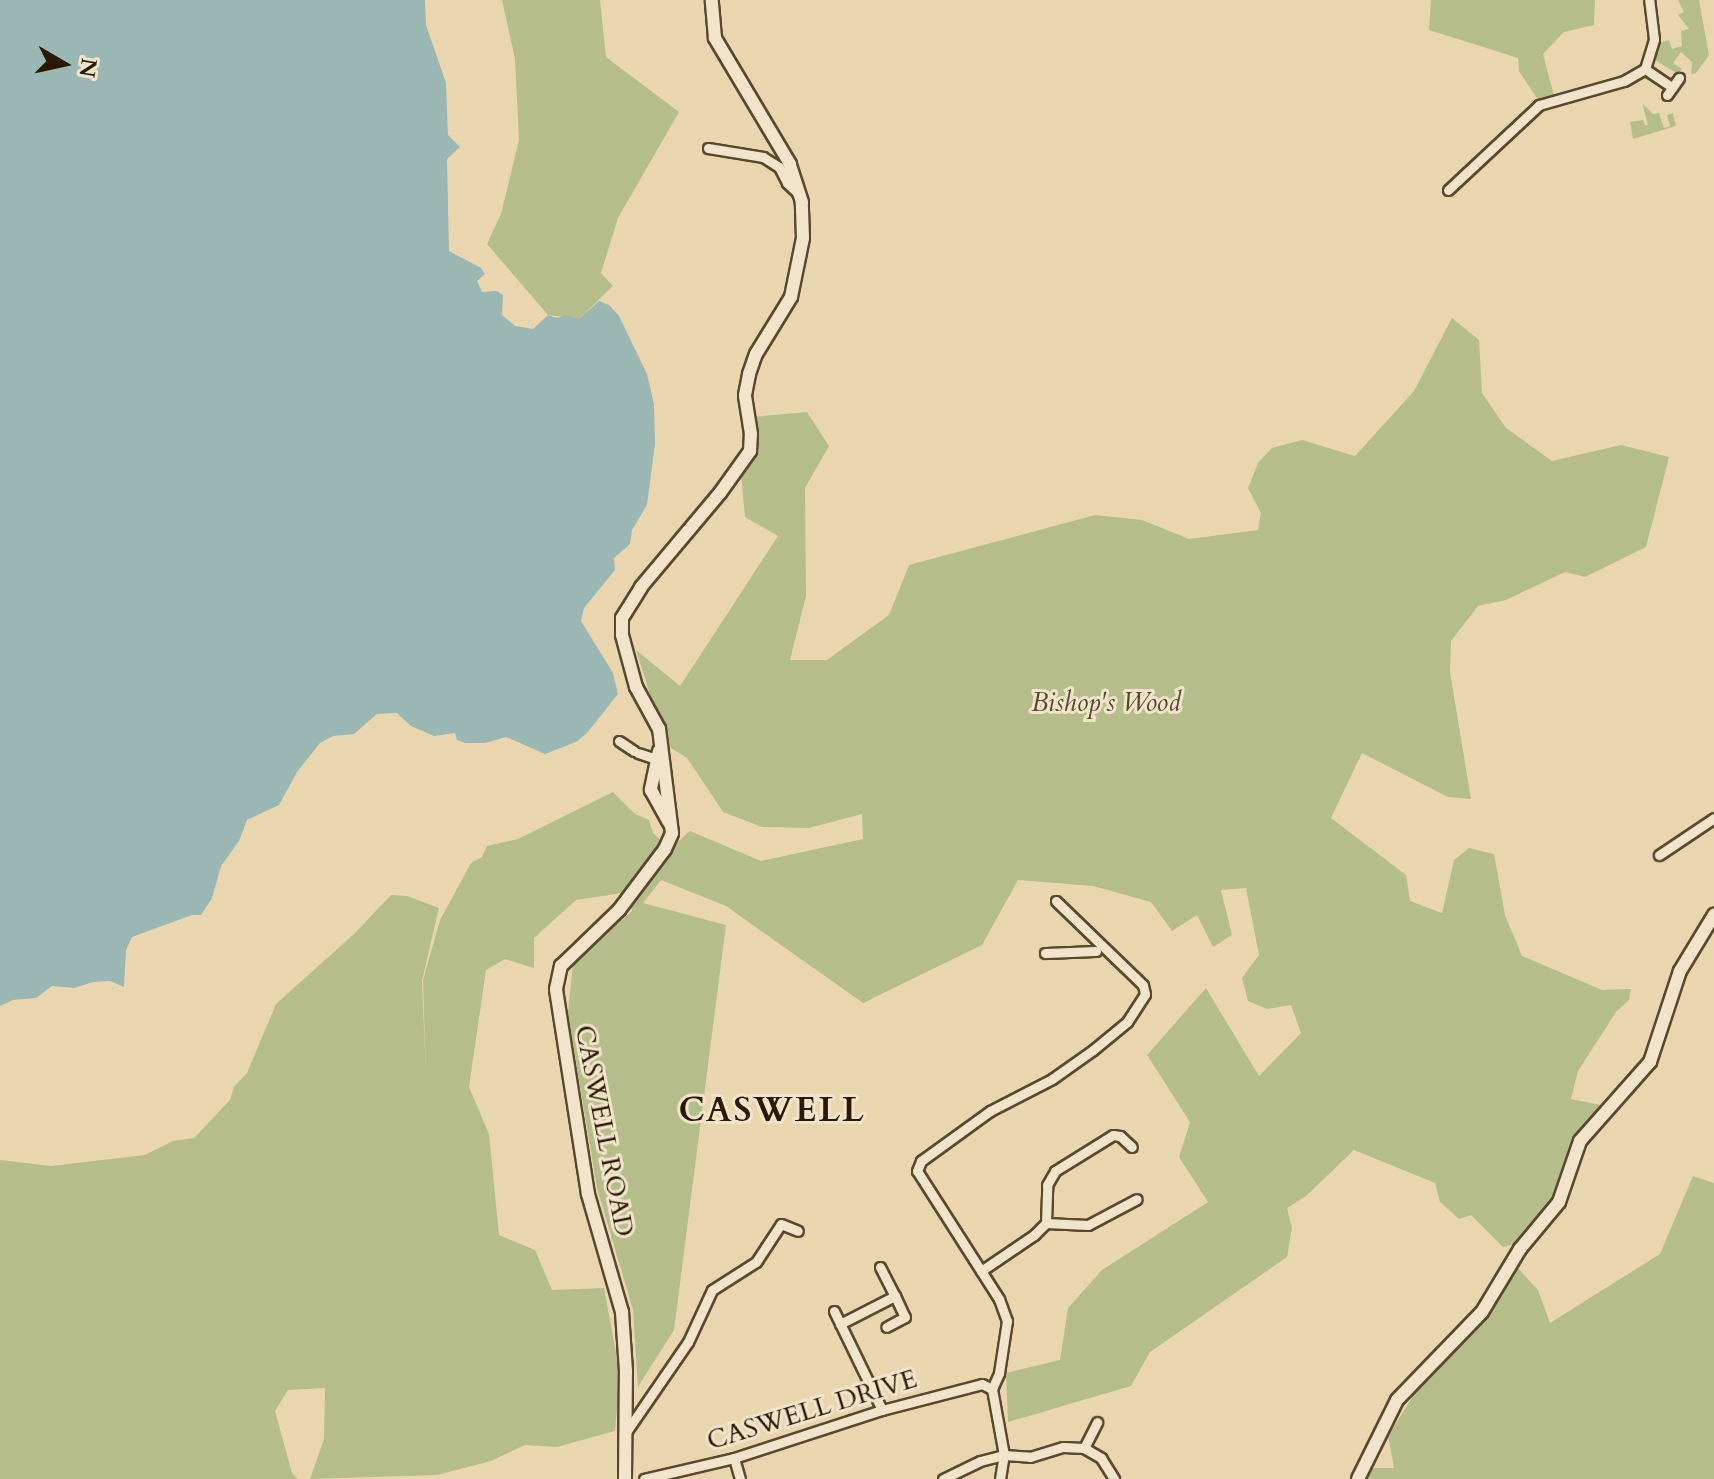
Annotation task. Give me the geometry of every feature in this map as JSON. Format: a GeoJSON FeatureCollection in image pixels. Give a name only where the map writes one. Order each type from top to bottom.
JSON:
{"type":"FeatureCollection","features":[{"type":"Feature","properties":{"kind":"street"},"geometry":{"type":"LineString","coordinates":[[672,833],[657,725],[636,687],[622,635],[622,618],[659,564],[720,493],[750,451],[747,385],[756,354],[791,297],[803,238],[799,194],[790,164],[715,38],[712,0]]}},
{"type":"Feature","properties":{"kind":"street"},"geometry":{"type":"LineString","coordinates":[[1448,190],[1539,105],[1624,81],[1645,69],[1654,39],[1649,0]]}},
{"type":"Feature","properties":{"kind":"street"},"geometry":{"type":"LineString","coordinates":[[1645,69],[1670,91],[1679,78]]}},
{"type":"Feature","properties":{"kind":"street"},"geometry":{"type":"LineString","coordinates":[[708,148],[763,157],[779,167],[787,183],[799,194]]}},
{"type":"Feature","properties":{"kind":"street"},"geometry":{"type":"LineString","coordinates":[[1456,182],[1464,191]]}},
{"type":"Feature","properties":{"kind":"street"},"geometry":{"type":"LineString","coordinates":[[619,741],[636,752],[656,759]]}},
{"type":"Feature","properties":{"kind":"street"},"geometry":{"type":"LineString","coordinates":[[661,744],[651,790],[672,833]]}},
{"type":"Feature","properties":{"kind":"street"},"geometry":{"type":"LineString","coordinates":[[1659,855],[1714,818]]}},
{"type":"Feature","properties":{"kind":"street","name":"CASWELL ROAD"},"geometry":{"type":"LineString","coordinates":[[625,1479],[626,1371],[622,1312],[588,1194],[556,989],[561,966],[619,910],[665,849],[672,833]]}},
{"type":"Feature","properties":{"kind":"street"},"geometry":{"type":"LineString","coordinates":[[1000,1479],[1004,1455],[992,1389],[999,1373],[1007,1321],[999,1299],[917,1171],[921,1161],[990,1111],[1052,1079],[1127,1022],[1145,994],[1143,985],[1116,959],[1107,961],[1056,901]]}},
{"type":"Feature","properties":{"kind":"street"},"geometry":{"type":"LineString","coordinates":[[1358,1479],[1397,1400],[1482,1312],[1520,1249],[1559,1202],[1580,1141],[1650,1062],[1680,971],[1714,915]]}},
{"type":"Feature","properties":{"kind":"street"},"geometry":{"type":"LineString","coordinates":[[1045,953],[1097,946]]}},
{"type":"Feature","properties":{"kind":"street"},"geometry":{"type":"LineString","coordinates":[[981,1271],[1034,1235],[1046,1223],[1048,1182],[1055,1171],[1113,1135],[1120,1136],[1132,1147]]}},
{"type":"Feature","properties":{"kind":"street"},"geometry":{"type":"LineString","coordinates":[[1046,1223],[1088,1225],[1137,1199]]}},
{"type":"Feature","properties":{"kind":"street"},"geometry":{"type":"LineString","coordinates":[[624,1435],[688,1342],[712,1290],[756,1262],[781,1224],[798,1231]]}},
{"type":"Feature","properties":{"kind":"street"},"geometry":{"type":"LineString","coordinates":[[880,1267],[909,1315],[886,1327]]}},
{"type":"Feature","properties":{"kind":"street"},"geometry":{"type":"LineString","coordinates":[[840,1324],[895,1296]]}},
{"type":"Feature","properties":{"kind":"street"},"geometry":{"type":"LineString","coordinates":[[834,1311],[882,1410]]}},
{"type":"Feature","properties":{"kind":"street","name":"CASWELL DRIVE"},"geometry":{"type":"LineString","coordinates":[[644,1479],[671,1476],[882,1410],[982,1384],[992,1389]]}},
{"type":"Feature","properties":{"kind":"street"},"geometry":{"type":"LineString","coordinates":[[1084,1448],[1097,1422]]}},
{"type":"Feature","properties":{"kind":"street"},"geometry":{"type":"LineString","coordinates":[[943,1479],[980,1461],[1004,1455],[1019,1458],[1063,1447],[1084,1448],[1101,1458],[1114,1479]]}},
{"type":"Feature","properties":{"kind":"street"},"geometry":{"type":"LineString","coordinates":[[734,1458],[740,1479]]}},
{"type":"Feature","properties":{"kind":"green space"},"geometry":{"type":"Polygon","coordinates":[[[502,0],[600,0],[606,57],[679,112],[618,218],[601,273],[613,286],[579,319],[548,315],[487,244],[501,214],[519,140],[515,59],[502,0]]]}},
{"type":"Feature","properties":{"kind":"green space"},"geometry":{"type":"Polygon","coordinates":[[[1431,0],[1595,0],[1594,25],[1564,32],[1543,54],[1554,96],[1539,101],[1519,71],[1518,58],[1429,30],[1431,0]]]}},
{"type":"Feature","properties":{"kind":"green space"},"geometry":{"type":"Polygon","coordinates":[[[1678,0],[1699,0],[1709,55],[1696,73],[1691,74],[1692,62],[1681,52],[1673,63],[1682,69],[1678,74],[1655,60],[1659,43],[1669,40],[1672,49],[1682,46],[1681,31],[1689,29],[1678,15],[1684,12],[1678,0]]]}},
{"type":"Feature","properties":{"kind":"green space"},"geometry":{"type":"Polygon","coordinates":[[[1642,103],[1653,114],[1659,113],[1664,128],[1670,126],[1667,115],[1673,113],[1676,126],[1633,139],[1630,122],[1643,120],[1648,125],[1642,103]]]}},
{"type":"Feature","properties":{"kind":"green space","name":"Bishop's Wood"},"geometry":{"type":"Polygon","coordinates":[[[1452,318],[1479,340],[1482,393],[1506,428],[1552,461],[1621,445],[1669,457],[1646,547],[1585,577],[1565,572],[1506,600],[1478,606],[1451,641],[1450,672],[1471,799],[1448,797],[1362,753],[1331,818],[1406,875],[1410,901],[1442,913],[1454,860],[1469,848],[1494,854],[1505,915],[1522,956],[1602,990],[1631,989],[1629,1000],[1616,1012],[1578,1071],[1571,1099],[1601,1105],[1607,1114],[1545,1211],[1514,1244],[1503,1247],[1471,1215],[1459,1219],[1440,1202],[1435,1183],[1354,1150],[1306,1196],[1287,1208],[1292,1228],[1287,1257],[1150,1352],[1131,1386],[1008,1422],[1006,1373],[1060,1360],[1068,1308],[1102,1270],[1208,1202],[1179,1157],[1190,1122],[1147,1055],[1206,988],[1259,1076],[1301,1033],[1291,1005],[1267,1009],[1248,1001],[1242,978],[1259,955],[1246,888],[1221,890],[1232,935],[1213,947],[1197,915],[1172,931],[1151,902],[1093,886],[1018,880],[982,945],[863,1003],[726,906],[661,880],[643,903],[726,925],[674,1330],[638,1387],[633,1310],[597,1188],[568,1013],[573,963],[632,911],[629,892],[576,900],[534,938],[534,968],[505,959],[486,970],[469,1087],[489,1134],[499,1235],[535,1250],[552,1290],[604,1288],[620,1374],[615,1431],[557,1447],[525,1445],[491,1461],[437,1475],[310,1479],[324,1439],[325,1388],[288,1390],[275,1411],[292,1473],[298,1479],[0,1479],[0,1160],[51,1166],[145,1155],[173,1141],[194,1138],[230,1100],[234,1087],[247,1073],[276,1004],[354,934],[391,895],[407,896],[439,908],[422,981],[426,1076],[423,980],[440,920],[471,863],[482,857],[487,846],[518,839],[613,792],[635,814],[649,820],[653,833],[670,849],[690,831],[761,861],[863,839],[862,814],[809,828],[762,827],[723,812],[687,758],[671,748],[661,729],[636,650],[680,686],[778,536],[745,517],[741,473],[752,417],[807,412],[829,446],[805,488],[806,596],[790,660],[827,660],[889,615],[909,565],[1095,515],[1142,520],[1189,539],[1258,530],[1261,513],[1248,488],[1258,463],[1272,448],[1302,440],[1355,456],[1414,391],[1452,318]]]}},
{"type":"Feature","properties":{"kind":"green space"},"geometry":{"type":"Polygon","coordinates":[[[1693,1176],[1714,1183],[1714,1479],[1365,1479],[1369,1468],[1394,1468],[1388,1436],[1420,1385],[1515,1265],[1538,1290],[1550,1323],[1660,1254],[1693,1176]]]}},
{"type":"Feature","properties":{"kind":"water"},"geometry":{"type":"Polygon","coordinates":[[[0,0],[425,0],[426,25],[446,83],[448,135],[460,147],[447,159],[449,251],[481,268],[485,274],[477,281],[482,292],[497,291],[503,295],[502,315],[515,326],[533,329],[548,315],[557,318],[567,315],[579,319],[599,301],[609,305],[619,316],[647,374],[654,404],[655,444],[647,505],[632,530],[630,544],[614,558],[615,570],[584,608],[581,621],[613,673],[618,694],[587,733],[576,742],[545,754],[506,737],[485,743],[465,743],[457,740],[455,733],[434,736],[411,726],[397,713],[377,714],[354,734],[333,736],[320,743],[297,772],[279,805],[247,820],[239,841],[221,866],[212,898],[201,915],[192,915],[132,937],[126,950],[124,987],[110,981],[74,988],[52,986],[36,998],[13,1000],[0,1006],[0,0]]]}},
{"type":"Feature","properties":{"kind":"district","name":"CASWELL"},"geometry":{"type":"Point","coordinates":[772,1111]}}]}
